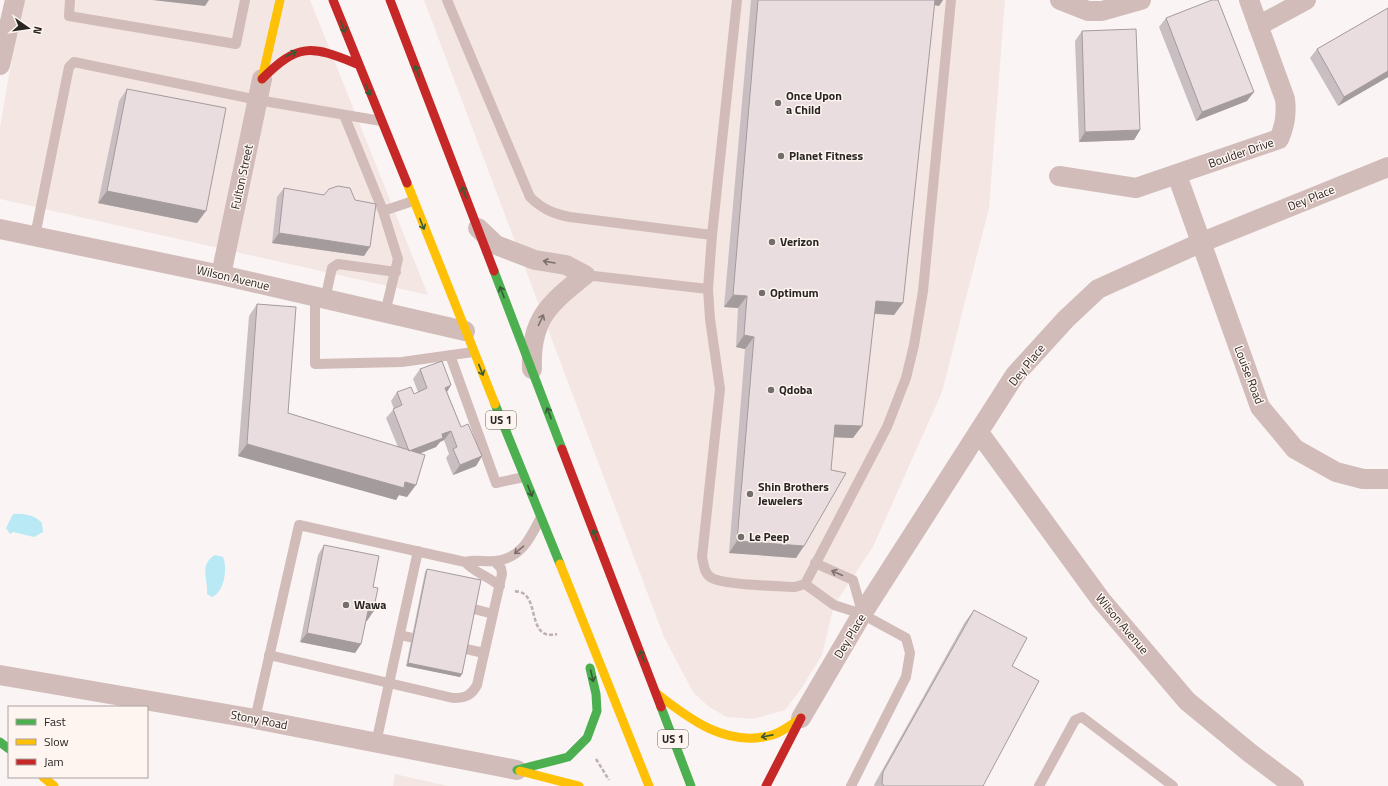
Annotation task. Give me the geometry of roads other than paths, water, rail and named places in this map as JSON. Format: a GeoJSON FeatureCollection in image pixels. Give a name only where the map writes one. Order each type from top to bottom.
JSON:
{"type":"FeatureCollection","features":[{"type":"Feature","properties":{"kind":"main road"},"geometry":{"type":"LineString","coordinates":[[262,79],[280,0]]}},
{"type":"Feature","properties":{"kind":"main road","name":"US 1"},"geometry":{"type":"LineString","coordinates":[[333,0],[357,64],[649,786]]}},
{"type":"Feature","properties":{"kind":"main road","name":"US 1"},"geometry":{"type":"LineString","coordinates":[[390,0],[691,786]]}},
{"type":"Feature","properties":{"kind":"main road"},"geometry":{"type":"LineString","coordinates":[[262,79],[284,57],[299,51],[313,50],[328,53],[357,64]]}},
{"type":"Feature","properties":{"kind":"main road"},"geometry":{"type":"LineString","coordinates":[[517,770],[568,757],[587,738],[597,711],[593,678],[567,584]]}},
{"type":"Feature","properties":{"kind":"main road"},"geometry":{"type":"LineString","coordinates":[[656,692],[683,715],[712,730],[730,737],[751,738],[772,735],[801,718]]}},
{"type":"Feature","properties":{"kind":"main road"},"geometry":{"type":"LineString","coordinates":[[766,786],[801,718]]}},
{"type":"Feature","properties":{"kind":"main road"},"geometry":{"type":"LineString","coordinates":[[0,742],[8,749]]}},
{"type":"Feature","properties":{"kind":"main road"},"geometry":{"type":"LineString","coordinates":[[517,770],[578,786]]}},
{"type":"Feature","properties":{"kind":"main road"},"geometry":{"type":"LineString","coordinates":[[44,778],[54,786]]}},
{"type":"Feature","properties":{"kind":"street"},"geometry":{"type":"LineString","coordinates":[[0,65],[15,0]]}},
{"type":"Feature","properties":{"kind":"street"},"geometry":{"type":"LineString","coordinates":[[1060,0],[1078,8],[1095,11],[1108,10],[1141,0]]}},
{"type":"Feature","properties":{"kind":"street","name":"Boulder Drive"},"geometry":{"type":"LineString","coordinates":[[1060,176],[1136,188],[1279,139],[1284,129],[1287,111],[1286,99],[1249,0]]}},
{"type":"Feature","properties":{"kind":"street"},"geometry":{"type":"LineString","coordinates":[[1258,26],[1306,0]]}},
{"type":"Feature","properties":{"kind":"street","name":"Fulton Street"},"geometry":{"type":"LineString","coordinates":[[221,275],[262,79]]}},
{"type":"Feature","properties":{"kind":"street","name":"Dey Place"},"geometry":{"type":"LineString","coordinates":[[801,718],[862,614],[980,434],[1015,376],[1066,319],[1098,289],[1200,243],[1388,167]]}},
{"type":"Feature","properties":{"kind":"street","name":"Louise Road"},"geometry":{"type":"LineString","coordinates":[[1177,175],[1200,243],[1260,407],[1295,449],[1336,472],[1363,479],[1388,478]]}},
{"type":"Feature","properties":{"kind":"street"},"geometry":{"type":"LineString","coordinates":[[478,228],[496,245],[535,260],[566,265],[585,275],[555,299],[540,321],[531,350],[533,372]]}},
{"type":"Feature","properties":{"kind":"street","name":"Wilson Avenue"},"geometry":{"type":"LineString","coordinates":[[0,229],[221,275],[465,331]]}},
{"type":"Feature","properties":{"kind":"street","name":"Wilson Avenue"},"geometry":{"type":"LineString","coordinates":[[980,434],[1101,600],[1187,701],[1250,753],[1294,786]]}},
{"type":"Feature","properties":{"kind":"street","name":"Stony Road"},"geometry":{"type":"LineString","coordinates":[[0,675],[255,719],[517,770]]}},
{"type":"Feature","properties":{"kind":"lane"},"geometry":{"type":"LineString","coordinates":[[70,0],[69,16],[236,44],[245,0]]}},
{"type":"Feature","properties":{"kind":"lane"},"geometry":{"type":"LineString","coordinates":[[446,0],[530,197],[539,207],[556,214],[570,217],[712,235]]}},
{"type":"Feature","properties":{"kind":"lane"},"geometry":{"type":"LineString","coordinates":[[737,0],[712,235],[708,289],[710,319],[720,389],[702,557],[705,571],[712,578],[728,582],[795,587],[805,584],[887,426],[906,378],[914,345],[923,291],[951,0]]}},
{"type":"Feature","properties":{"kind":"lane"},"geometry":{"type":"LineString","coordinates":[[35,236],[70,67],[74,62],[258,100],[381,121]]}},
{"type":"Feature","properties":{"kind":"lane"},"geometry":{"type":"LineString","coordinates":[[344,115],[383,211],[398,259],[385,313]]}},
{"type":"Feature","properties":{"kind":"lane"},"geometry":{"type":"LineString","coordinates":[[383,211],[413,201]]}},
{"type":"Feature","properties":{"kind":"lane"},"geometry":{"type":"LineString","coordinates":[[396,272],[338,264],[332,268],[320,298],[315,364],[402,362],[473,352]]}},
{"type":"Feature","properties":{"kind":"lane"},"geometry":{"type":"LineString","coordinates":[[585,275],[708,289]]}},
{"type":"Feature","properties":{"kind":"lane"},"geometry":{"type":"LineString","coordinates":[[450,355],[496,483],[524,477]]}},
{"type":"Feature","properties":{"kind":"lane"},"geometry":{"type":"LineString","coordinates":[[255,719],[300,525],[465,562],[475,559],[494,561],[520,552],[532,536],[541,519]]}},
{"type":"Feature","properties":{"kind":"lane"},"geometry":{"type":"LineString","coordinates":[[376,743],[418,551]]}},
{"type":"Feature","properties":{"kind":"lane"},"geometry":{"type":"LineString","coordinates":[[269,655],[453,698],[464,698],[473,693],[477,685],[500,586],[502,574],[501,568],[494,561]]}},
{"type":"Feature","properties":{"kind":"lane"},"geometry":{"type":"LineString","coordinates":[[465,562],[472,570],[489,576],[500,586]]}},
{"type":"Feature","properties":{"kind":"lane"},"geometry":{"type":"LineString","coordinates":[[815,563],[853,580],[862,614]]}},
{"type":"Feature","properties":{"kind":"lane"},"geometry":{"type":"LineString","coordinates":[[805,584],[834,605],[862,614],[906,638],[910,653],[906,676],[851,786]]}},
{"type":"Feature","properties":{"kind":"lane"},"geometry":{"type":"LineString","coordinates":[[409,596],[420,598]]}},
{"type":"Feature","properties":{"kind":"lane"},"geometry":{"type":"LineString","coordinates":[[474,609],[493,614]]}},
{"type":"Feature","properties":{"kind":"lane"},"geometry":{"type":"LineString","coordinates":[[400,635],[413,638]]}},
{"type":"Feature","properties":{"kind":"lane"},"geometry":{"type":"LineString","coordinates":[[466,649],[484,653]]}},
{"type":"Feature","properties":{"kind":"lane"},"geometry":{"type":"LineString","coordinates":[[1039,786],[1075,720],[1082,717],[1174,786]]}},
{"type":"Feature","properties":{"kind":"water"},"geometry":{"type":"Polygon","coordinates":[[[13,514],[25,514],[36,518],[42,523],[43,532],[34,537],[13,532],[10,534],[6,528],[13,514]]]}},
{"type":"Feature","properties":{"kind":"water"},"geometry":{"type":"Polygon","coordinates":[[[215,555],[223,557],[225,573],[224,580],[219,591],[212,597],[207,594],[205,573],[207,563],[215,555]]]}},
{"type":"Feature","properties":{"kind":"place","name":"Once Upon a Child"},"geometry":{"type":"Point","coordinates":[778,103]}},
{"type":"Feature","properties":{"kind":"place","name":"Planet Fitness"},"geometry":{"type":"Point","coordinates":[781,156]}},
{"type":"Feature","properties":{"kind":"place","name":"Verizon"},"geometry":{"type":"Point","coordinates":[772,242]}},
{"type":"Feature","properties":{"kind":"place","name":"Optimum"},"geometry":{"type":"Point","coordinates":[762,293]}},
{"type":"Feature","properties":{"kind":"place","name":"Qdoba"},"geometry":{"type":"Point","coordinates":[771,390]}},
{"type":"Feature","properties":{"kind":"place","name":"Shin Brothers Jewelers"},"geometry":{"type":"Point","coordinates":[750,494]}},
{"type":"Feature","properties":{"kind":"place","name":"Le Peep"},"geometry":{"type":"Point","coordinates":[741,537]}},
{"type":"Feature","properties":{"kind":"place","name":"Wawa"},"geometry":{"type":"Point","coordinates":[346,605]}}]}
